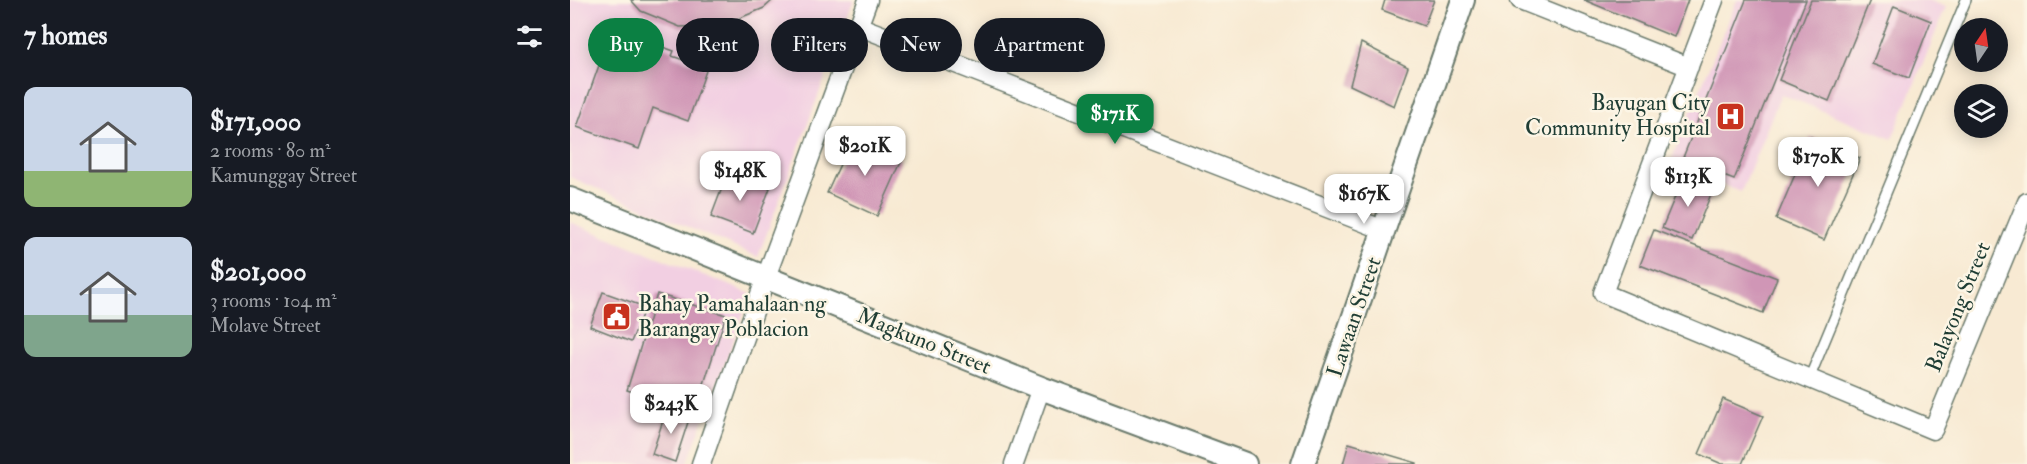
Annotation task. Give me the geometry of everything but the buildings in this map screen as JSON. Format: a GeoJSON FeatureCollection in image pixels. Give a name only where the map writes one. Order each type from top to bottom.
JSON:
{"type":"FeatureCollection","features":[{"type":"Feature","properties":{"kind":"street"},"geometry":{"type":"LineString","coordinates":[[861,18],[868,0]]}},
{"type":"Feature","properties":{"kind":"street","name":"Lawaan Street"},"geometry":{"type":"LineString","coordinates":[[1303,464],[1463,0]]}},
{"type":"Feature","properties":{"kind":"street"},"geometry":{"type":"LineString","coordinates":[[1520,0],[1689,67]]}},
{"type":"Feature","properties":{"kind":"street"},"geometry":{"type":"LineString","coordinates":[[1714,0],[1603,293],[1809,379]]}},
{"type":"Feature","properties":{"kind":"street"},"geometry":{"type":"LineString","coordinates":[[868,30],[1384,230]]}},
{"type":"Feature","properties":{"kind":"street"},"geometry":{"type":"LineString","coordinates":[[701,464],[841,72]]}},
{"type":"Feature","properties":{"kind":"street","name":"Magkuno Street"},"geometry":{"type":"LineString","coordinates":[[570,199],[1041,388],[1245,464]]}},
{"type":"Feature","properties":{"kind":"street","name":"Balayong Street"},"geometry":{"type":"LineString","coordinates":[[1809,379],[1933,430],[2027,202]]}},
{"type":"Feature","properties":{"kind":"street"},"geometry":{"type":"LineString","coordinates":[[1014,464],[1041,388]]}},
{"type":"Feature","properties":{"kind":"lane"},"geometry":{"type":"LineString","coordinates":[[1809,379],[1966,0]]}},
{"type":"Feature","properties":{"kind":"shaded area"},"geometry":{"type":"Polygon","coordinates":[[[570,0],[854,0],[847,18],[771,18],[771,72],[827,72],[758,257],[570,177],[570,0]]]}},
{"type":"Feature","properties":{"kind":"shaded area","name":"Bayugan City Community Hospital"},"geometry":{"type":"Polygon","coordinates":[[[1737,0],[1928,0],[1946,7],[1892,139],[1781,94],[1741,192],[1670,163],[1737,0]]]}},
{"type":"Feature","properties":{"kind":"shaded area"},"geometry":{"type":"Polygon","coordinates":[[[570,222],[751,294],[687,464],[574,464],[570,369],[570,222]]]}},
{"type":"Feature","properties":{"kind":"place","name":"Bayugan City Community Hospital"},"geometry":{"type":"Point","coordinates":[1731,116]}},
{"type":"Feature","properties":{"kind":"place","name":"Bahay Pamahalaan ng Barangay Poblacion"},"geometry":{"type":"Point","coordinates":[617,317]}}]}
